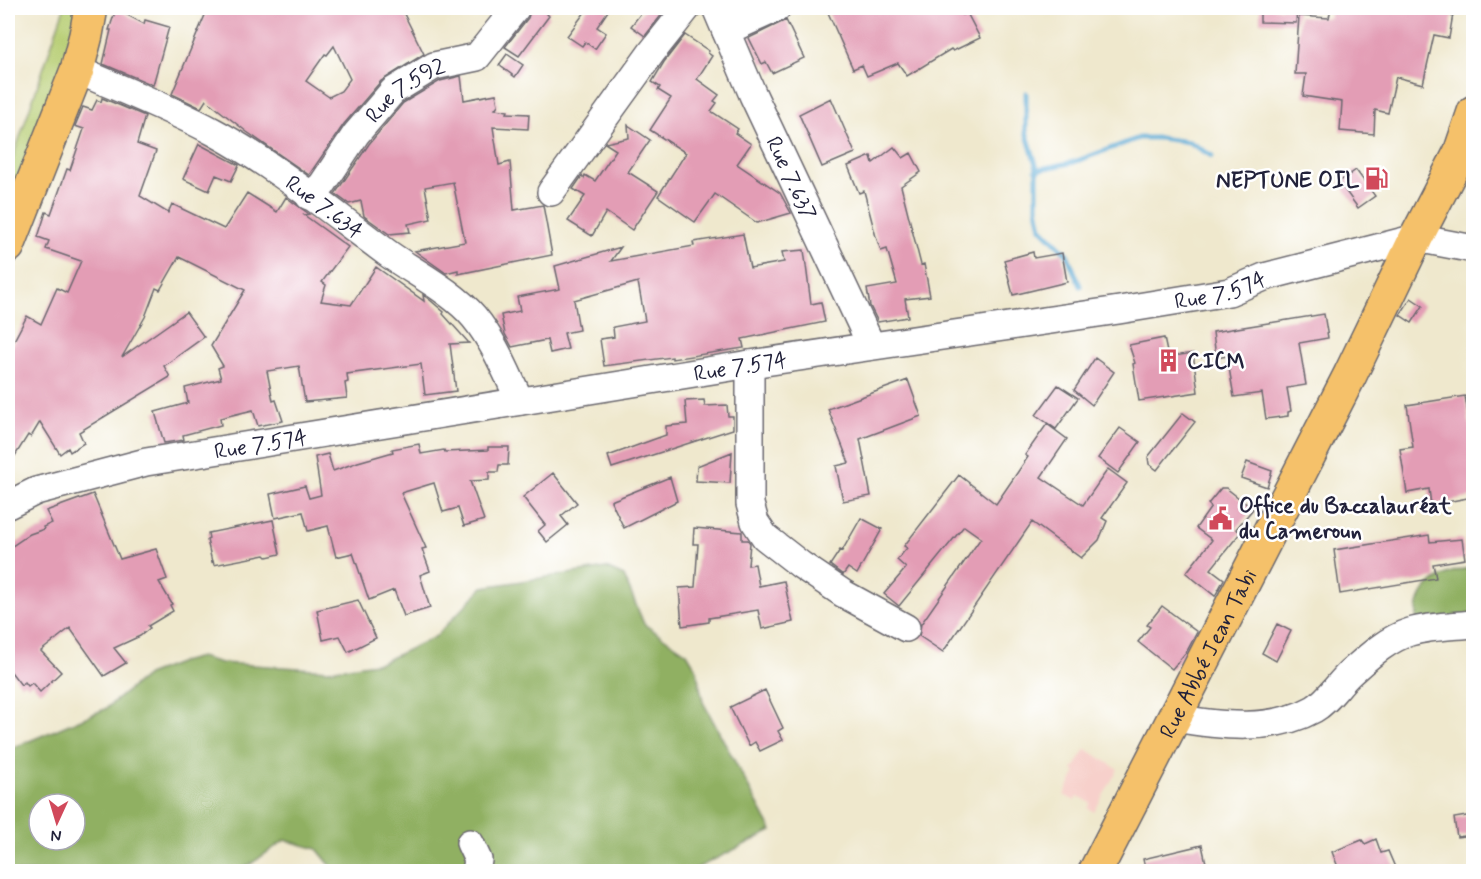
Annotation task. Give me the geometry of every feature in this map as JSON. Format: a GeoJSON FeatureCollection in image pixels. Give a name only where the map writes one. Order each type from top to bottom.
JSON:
{"type":"FeatureCollection","features":[{"type":"Feature","properties":{"kind":"main road"},"geometry":{"type":"LineString","coordinates":[[8,246],[77,70],[91,8]]}},
{"type":"Feature","properties":{"kind":"main road","name":"Rue Abbé Jean Tabi"},"geometry":{"type":"LineString","coordinates":[[1095,872],[1341,395],[1460,153],[1473,112]]}},
{"type":"Feature","properties":{"kind":"street","name":"Rue 7.592"},"geometry":{"type":"LineString","coordinates":[[309,196],[322,185],[356,134],[393,91],[434,66],[477,57],[516,8]]}},
{"type":"Feature","properties":{"kind":"street"},"geometry":{"type":"LineString","coordinates":[[551,192],[652,52],[687,8]]}},
{"type":"Feature","properties":{"kind":"street"},"geometry":{"type":"LineString","coordinates":[[721,19],[777,8]]}},
{"type":"Feature","properties":{"kind":"street","name":"Rue 7.637"},"geometry":{"type":"LineString","coordinates":[[721,19],[753,95],[871,345]]}},
{"type":"Feature","properties":{"kind":"street","name":"Rue 7.634"},"geometry":{"type":"LineString","coordinates":[[77,70],[168,110],[215,133],[257,158],[421,277],[463,304],[477,320],[520,401]]}},
{"type":"Feature","properties":{"kind":"street","name":"Rue 7.574"},"geometry":{"type":"LineString","coordinates":[[8,505],[36,491],[146,462],[871,345],[1107,312],[1229,292],[1264,277],[1416,239],[1473,249]]}},
{"type":"Feature","properties":{"kind":"street"},"geometry":{"type":"LineString","coordinates":[[750,364],[750,504],[755,522],[765,537],[801,566],[844,594],[906,628]]}},
{"type":"Feature","properties":{"kind":"street"},"geometry":{"type":"LineString","coordinates":[[1175,718],[1224,724],[1253,725],[1285,722],[1316,708],[1349,674],[1383,645],[1409,632],[1473,624]]}},
{"type":"Feature","properties":{"kind":"street"},"geometry":{"type":"LineString","coordinates":[[470,843],[478,860],[476,872]]}},
{"type":"Feature","properties":{"kind":"shaded area"},"geometry":{"type":"Polygon","coordinates":[[[1086,749],[1118,769],[1094,812],[1088,808],[1091,803],[1078,796],[1075,801],[1064,795],[1076,772],[1073,770],[1086,749]]]}},
{"type":"Feature","properties":{"kind":"green space"},"geometry":{"type":"Polygon","coordinates":[[[64,8],[91,8],[8,246],[8,172],[64,8]]]}},
{"type":"Feature","properties":{"kind":"green space"},"geometry":{"type":"Polygon","coordinates":[[[606,568],[624,576],[644,624],[687,653],[696,668],[703,702],[772,831],[691,871],[335,871],[317,849],[285,840],[249,865],[236,871],[8,872],[8,750],[105,709],[147,675],[181,662],[200,657],[221,663],[329,670],[382,662],[435,637],[483,587],[606,568]]]}},
{"type":"Feature","properties":{"kind":"green space"},"geometry":{"type":"Polygon","coordinates":[[[1473,568],[1473,618],[1417,620],[1420,598],[1433,582],[1451,572],[1473,568]]]}},
{"type":"Feature","properties":{"kind":"building"},"geometry":{"type":"Polygon","coordinates":[[[208,8],[401,8],[424,54],[381,81],[344,124],[309,175],[206,100],[201,108],[172,94],[208,8]],[[334,46],[327,55],[325,54],[306,81],[329,97],[341,91],[350,79],[334,46]]]}},
{"type":"Feature","properties":{"kind":"building"},"geometry":{"type":"Polygon","coordinates":[[[531,8],[552,8],[547,14],[549,16],[519,56],[505,47],[528,18],[531,8]]]}},
{"type":"Feature","properties":{"kind":"building"},"geometry":{"type":"Polygon","coordinates":[[[588,8],[610,8],[597,27],[606,33],[595,49],[585,42],[582,46],[567,36],[588,8]]]}},
{"type":"Feature","properties":{"kind":"building"},"geometry":{"type":"Polygon","coordinates":[[[645,8],[667,8],[645,36],[631,26],[645,8]]]}},
{"type":"Feature","properties":{"kind":"building"},"geometry":{"type":"Polygon","coordinates":[[[826,8],[960,8],[963,15],[967,13],[980,38],[953,51],[951,49],[907,76],[898,63],[867,76],[862,65],[853,69],[826,8]]]}},
{"type":"Feature","properties":{"kind":"building"},"geometry":{"type":"Polygon","coordinates":[[[1260,8],[1297,8],[1296,23],[1260,22],[1260,8]]]}},
{"type":"Feature","properties":{"kind":"building"},"geometry":{"type":"Polygon","coordinates":[[[1331,8],[1454,8],[1449,38],[1434,35],[1423,84],[1396,77],[1388,113],[1375,110],[1374,134],[1340,131],[1342,102],[1303,96],[1306,74],[1295,74],[1299,16],[1329,18],[1331,8]]]}},
{"type":"Feature","properties":{"kind":"building"},"geometry":{"type":"Polygon","coordinates":[[[116,9],[144,24],[145,20],[169,27],[153,85],[103,64],[111,30],[109,30],[116,9]]]}},
{"type":"Feature","properties":{"kind":"building"},"geometry":{"type":"Polygon","coordinates":[[[786,20],[804,58],[772,73],[766,62],[762,64],[749,38],[786,20]]]}},
{"type":"Feature","properties":{"kind":"building"},"geometry":{"type":"Polygon","coordinates":[[[685,35],[709,51],[708,53],[712,56],[697,79],[719,95],[711,111],[738,129],[735,133],[751,144],[737,164],[780,193],[791,213],[757,223],[715,194],[695,222],[658,196],[686,153],[650,130],[671,98],[658,90],[660,87],[652,82],[685,35]]]}},
{"type":"Feature","properties":{"kind":"building"},"geometry":{"type":"Polygon","coordinates":[[[507,54],[523,65],[515,77],[499,65],[507,54]]]}},
{"type":"Feature","properties":{"kind":"building"},"geometry":{"type":"Polygon","coordinates":[[[461,76],[464,100],[496,94],[498,105],[495,109],[508,111],[507,113],[529,114],[528,129],[493,127],[499,165],[510,162],[514,210],[543,205],[552,255],[458,274],[458,270],[446,273],[415,251],[465,242],[453,182],[425,187],[431,219],[408,224],[410,232],[389,234],[364,216],[361,201],[349,204],[335,194],[369,144],[403,103],[440,81],[461,76]]]}},
{"type":"Feature","properties":{"kind":"building"},"geometry":{"type":"Polygon","coordinates":[[[102,98],[145,116],[137,144],[156,151],[140,196],[168,213],[172,204],[224,229],[247,193],[277,212],[286,197],[309,214],[304,215],[348,247],[322,282],[326,285],[321,301],[351,305],[376,267],[424,301],[423,295],[430,300],[444,312],[443,314],[469,343],[450,344],[456,391],[425,395],[421,364],[347,374],[348,382],[345,383],[347,398],[305,402],[299,366],[267,371],[273,401],[276,400],[283,421],[258,426],[253,410],[220,418],[221,425],[183,435],[184,440],[164,443],[155,412],[188,403],[185,388],[221,379],[218,368],[223,366],[211,346],[245,290],[179,257],[160,290],[156,288],[145,317],[122,357],[186,312],[204,337],[164,366],[170,377],[79,432],[84,443],[70,452],[68,448],[60,454],[40,422],[31,437],[28,435],[8,467],[8,352],[27,316],[41,324],[57,288],[67,293],[81,261],[46,249],[49,241],[38,237],[46,212],[51,214],[67,169],[70,170],[84,129],[75,126],[83,107],[92,110],[97,100],[101,102],[102,98]]]}},
{"type":"Feature","properties":{"kind":"building"},"geometry":{"type":"Polygon","coordinates":[[[831,98],[855,153],[822,167],[799,114],[831,98]]]}},
{"type":"Feature","properties":{"kind":"building"},"geometry":{"type":"Polygon","coordinates":[[[628,125],[650,140],[628,172],[658,191],[632,230],[606,212],[592,236],[568,221],[585,196],[573,189],[582,176],[584,178],[585,175],[595,181],[616,150],[605,143],[629,138],[628,125]]]}},
{"type":"Feature","properties":{"kind":"building"},"geometry":{"type":"Polygon","coordinates":[[[199,144],[239,165],[231,181],[216,175],[209,191],[183,179],[199,144]]]}},
{"type":"Feature","properties":{"kind":"building"},"geometry":{"type":"Polygon","coordinates":[[[894,147],[903,158],[911,153],[921,172],[901,186],[921,265],[924,264],[930,296],[905,299],[908,317],[878,322],[870,306],[867,289],[897,284],[887,249],[881,251],[876,237],[864,191],[859,193],[848,166],[871,156],[873,163],[894,147]]]}},
{"type":"Feature","properties":{"kind":"building"},"geometry":{"type":"Polygon","coordinates":[[[1356,170],[1375,196],[1358,208],[1339,182],[1356,170]]]}},
{"type":"Feature","properties":{"kind":"building"},"geometry":{"type":"Polygon","coordinates":[[[743,234],[750,268],[784,262],[782,252],[804,250],[811,304],[821,302],[825,322],[742,339],[744,348],[604,366],[600,339],[614,337],[613,327],[645,321],[638,282],[574,300],[579,330],[564,333],[568,349],[550,353],[547,340],[512,347],[505,334],[501,315],[520,311],[517,297],[560,289],[555,266],[621,247],[611,261],[694,246],[693,242],[743,234]]]}},
{"type":"Feature","properties":{"kind":"building"},"geometry":{"type":"Polygon","coordinates":[[[1033,252],[1034,258],[1062,253],[1067,282],[1013,295],[1004,260],[1033,252]]]}},
{"type":"Feature","properties":{"kind":"building"},"geometry":{"type":"Polygon","coordinates":[[[1411,298],[1423,306],[1412,323],[1400,315],[1411,298]]]}},
{"type":"Feature","properties":{"kind":"building"},"geometry":{"type":"Polygon","coordinates":[[[1324,314],[1328,338],[1299,343],[1306,385],[1287,388],[1291,411],[1288,412],[1288,416],[1266,419],[1262,393],[1234,397],[1227,356],[1216,358],[1213,332],[1324,314]]]}},
{"type":"Feature","properties":{"kind":"building"},"geometry":{"type":"Polygon","coordinates":[[[1164,338],[1168,357],[1193,353],[1198,392],[1139,401],[1133,364],[1135,363],[1129,345],[1164,338]]]}},
{"type":"Feature","properties":{"kind":"building"},"geometry":{"type":"Polygon","coordinates":[[[1095,358],[1114,372],[1092,405],[1074,390],[1095,358]]]}},
{"type":"Feature","properties":{"kind":"building"},"geometry":{"type":"Polygon","coordinates":[[[908,380],[921,416],[860,439],[871,496],[843,501],[836,466],[849,463],[828,409],[908,380]]]}},
{"type":"Feature","properties":{"kind":"building"},"geometry":{"type":"Polygon","coordinates":[[[1058,385],[1078,398],[1056,429],[1036,415],[1058,385]]]}},
{"type":"Feature","properties":{"kind":"building"},"geometry":{"type":"Polygon","coordinates":[[[1465,396],[1473,443],[1473,497],[1431,505],[1429,489],[1407,493],[1400,449],[1413,447],[1407,405],[1465,396]]]}},
{"type":"Feature","properties":{"kind":"building"},"geometry":{"type":"Polygon","coordinates":[[[704,400],[705,406],[727,405],[728,416],[733,416],[733,429],[612,468],[608,456],[666,435],[666,426],[687,424],[685,401],[704,400]]]}},
{"type":"Feature","properties":{"kind":"building"},"geometry":{"type":"Polygon","coordinates":[[[1183,413],[1195,422],[1157,470],[1149,464],[1148,457],[1183,413]]]}},
{"type":"Feature","properties":{"kind":"building"},"geometry":{"type":"Polygon","coordinates":[[[1047,424],[1067,439],[1041,477],[1083,505],[1108,469],[1127,483],[1102,518],[1107,521],[1099,540],[1081,558],[1032,522],[943,652],[919,636],[921,624],[981,538],[964,526],[899,606],[884,594],[906,568],[897,560],[907,548],[904,546],[959,475],[996,504],[1028,457],[1025,455],[1047,424]]]}},
{"type":"Feature","properties":{"kind":"building"},"geometry":{"type":"Polygon","coordinates":[[[1120,428],[1140,442],[1118,473],[1098,458],[1120,428]]]}},
{"type":"Feature","properties":{"kind":"building"},"geometry":{"type":"Polygon","coordinates":[[[419,444],[421,454],[444,450],[445,452],[509,447],[508,465],[499,465],[498,472],[489,472],[489,480],[470,481],[484,520],[464,526],[458,508],[443,512],[434,483],[401,493],[426,548],[422,549],[430,571],[420,575],[430,608],[404,616],[394,590],[369,600],[353,553],[336,557],[328,526],[308,531],[303,512],[275,518],[270,494],[305,486],[309,498],[321,495],[315,457],[328,454],[333,471],[393,452],[392,449],[419,444]]]}},
{"type":"Feature","properties":{"kind":"building"},"geometry":{"type":"Polygon","coordinates":[[[732,452],[730,483],[696,481],[697,466],[732,452]]]}},
{"type":"Feature","properties":{"kind":"building"},"geometry":{"type":"Polygon","coordinates":[[[1247,462],[1272,471],[1267,487],[1241,478],[1247,462]]]}},
{"type":"Feature","properties":{"kind":"building"},"geometry":{"type":"Polygon","coordinates":[[[553,473],[577,503],[561,516],[568,525],[547,542],[538,531],[545,525],[523,497],[553,473]]]}},
{"type":"Feature","properties":{"kind":"building"},"geometry":{"type":"Polygon","coordinates":[[[670,477],[677,501],[624,528],[611,501],[670,477]]]}},
{"type":"Feature","properties":{"kind":"building"},"geometry":{"type":"Polygon","coordinates":[[[1221,488],[1226,488],[1253,509],[1236,529],[1241,532],[1211,569],[1224,579],[1215,596],[1186,573],[1212,540],[1196,528],[1211,507],[1208,504],[1221,488]]]}},
{"type":"Feature","properties":{"kind":"building"},"geometry":{"type":"Polygon","coordinates":[[[93,494],[120,559],[156,549],[167,579],[159,582],[172,604],[170,605],[173,611],[148,626],[150,628],[140,636],[114,648],[126,663],[104,676],[70,628],[41,651],[61,672],[40,692],[32,683],[28,686],[25,682],[21,685],[8,668],[8,549],[52,523],[46,511],[93,494]]]}},
{"type":"Feature","properties":{"kind":"building"},"geometry":{"type":"Polygon","coordinates":[[[861,518],[882,529],[857,574],[848,568],[843,575],[830,565],[840,550],[842,551],[861,518]]]}},
{"type":"Feature","properties":{"kind":"building"},"geometry":{"type":"Polygon","coordinates":[[[273,520],[280,554],[214,565],[207,540],[209,539],[208,533],[273,520]]]}},
{"type":"Feature","properties":{"kind":"building"},"geometry":{"type":"Polygon","coordinates":[[[694,528],[742,532],[742,540],[748,540],[750,543],[748,565],[755,564],[759,586],[784,581],[793,622],[762,629],[758,610],[709,618],[709,622],[682,626],[679,588],[695,587],[698,544],[693,544],[694,528]]]}},
{"type":"Feature","properties":{"kind":"building"},"geometry":{"type":"Polygon","coordinates":[[[1429,535],[1430,542],[1462,539],[1465,559],[1433,564],[1436,578],[1340,594],[1334,550],[1429,535]]]}},
{"type":"Feature","properties":{"kind":"building"},"geometry":{"type":"Polygon","coordinates":[[[358,600],[376,638],[348,652],[340,636],[323,640],[317,610],[358,600]]]}},
{"type":"Feature","properties":{"kind":"building"},"geometry":{"type":"Polygon","coordinates":[[[1162,606],[1197,632],[1187,651],[1172,669],[1138,642],[1150,627],[1147,625],[1162,606]]]}},
{"type":"Feature","properties":{"kind":"building"},"geometry":{"type":"Polygon","coordinates":[[[1277,624],[1291,631],[1276,661],[1262,653],[1277,624]]]}},
{"type":"Feature","properties":{"kind":"building"},"geometry":{"type":"Polygon","coordinates":[[[765,690],[783,728],[778,731],[783,740],[760,751],[755,742],[749,746],[730,707],[765,690]]]}},
{"type":"Feature","properties":{"kind":"building"},"geometry":{"type":"Polygon","coordinates":[[[1473,815],[1473,835],[1457,837],[1454,818],[1473,815]]]}},
{"type":"Feature","properties":{"kind":"building"},"geometry":{"type":"Polygon","coordinates":[[[1376,839],[1381,853],[1388,851],[1397,872],[1340,872],[1332,852],[1362,840],[1365,844],[1376,839]]]}},
{"type":"Feature","properties":{"kind":"building"},"geometry":{"type":"Polygon","coordinates":[[[1202,845],[1208,872],[1146,872],[1143,859],[1202,845]]]}},
{"type":"Feature","properties":{"kind":"waterway"},"geometry":{"type":"LineString","coordinates":[[1026,93],[1026,131],[1037,168],[1037,208],[1041,228],[1067,254],[1080,286]]}},
{"type":"Feature","properties":{"kind":"waterway"},"geometry":{"type":"LineString","coordinates":[[1036,170],[1074,162],[1139,138],[1189,142],[1212,156]]}},
{"type":"Feature","properties":{"kind":"place","name":"NEPTUNE OIL"},"geometry":{"type":"Point","coordinates":[1377,179]}},
{"type":"Feature","properties":{"kind":"place","name":"CICM"},"geometry":{"type":"Point","coordinates":[1169,360]}},
{"type":"Feature","properties":{"kind":"place","name":"Office du Baccalauréat du Cameroun"},"geometry":{"type":"Point","coordinates":[1221,518]}}]}
